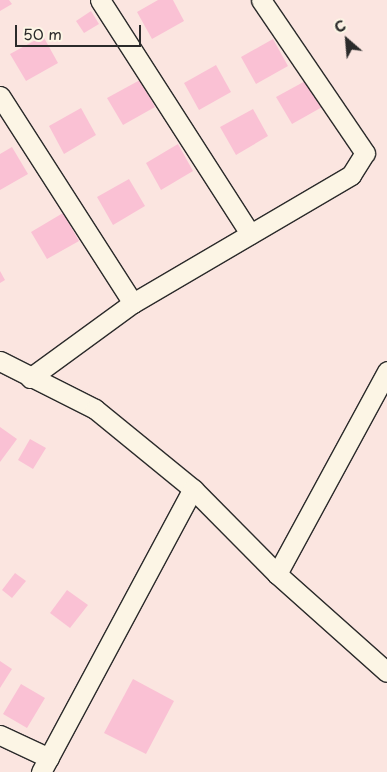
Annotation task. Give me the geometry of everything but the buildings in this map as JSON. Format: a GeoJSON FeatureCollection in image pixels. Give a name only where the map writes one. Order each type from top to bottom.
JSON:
{"type":"FeatureCollection","features":[{"type":"Feature","properties":{"kind":"street"},"geometry":{"type":"LineString","coordinates":[[100,0],[250,234]]}},
{"type":"Feature","properties":{"kind":"street"},"geometry":{"type":"LineString","coordinates":[[30,378],[133,303],[351,175],[364,153],[261,0]]}},
{"type":"Feature","properties":{"kind":"street"},"geometry":{"type":"LineString","coordinates":[[0,96],[133,303]]}},
{"type":"Feature","properties":{"kind":"street"},"geometry":{"type":"LineString","coordinates":[[0,361],[30,378],[95,409],[194,489],[277,574],[387,671]]}},
{"type":"Feature","properties":{"kind":"street"},"geometry":{"type":"LineString","coordinates":[[277,574],[387,372]]}},
{"type":"Feature","properties":{"kind":"street"},"geometry":{"type":"LineString","coordinates":[[0,735],[45,765],[194,489]]}}]}
